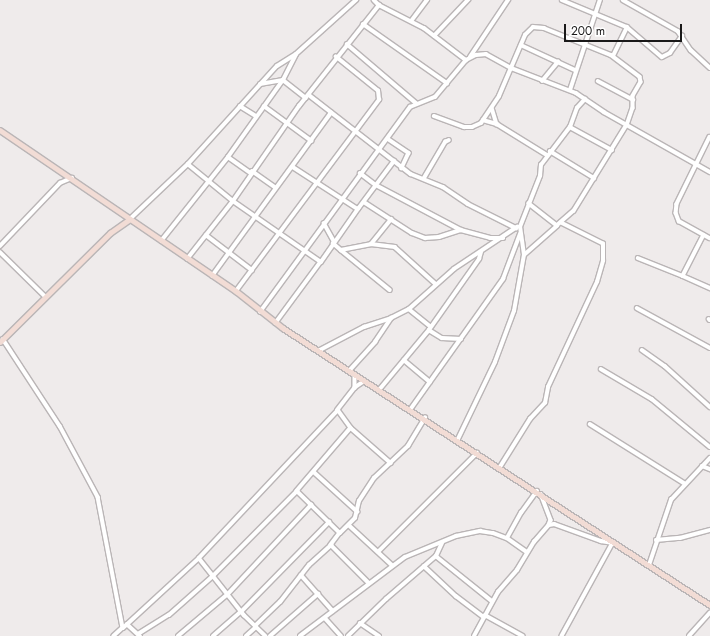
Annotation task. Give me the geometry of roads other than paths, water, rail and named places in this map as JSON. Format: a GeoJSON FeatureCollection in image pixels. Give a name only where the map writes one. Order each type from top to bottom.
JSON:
{"type":"FeatureCollection","features":[{"type":"Feature","properties":{"kind":"street"},"geometry":{"type":"LineString","coordinates":[[123,628],[94,489],[60,426],[1,340],[110,233],[130,219],[188,164],[258,84],[277,66],[296,54],[356,0]]}},
{"type":"Feature","properties":{"kind":"street"},"geometry":{"type":"LineString","coordinates":[[374,0],[379,5],[412,20],[468,59],[486,54],[511,68],[542,81],[570,90],[627,125],[710,172]]}},
{"type":"Feature","properties":{"kind":"street"},"geometry":{"type":"LineString","coordinates":[[412,20],[427,0]]}},
{"type":"Feature","properties":{"kind":"street"},"geometry":{"type":"LineString","coordinates":[[434,36],[468,0]]}},
{"type":"Feature","properties":{"kind":"street"},"geometry":{"type":"LineString","coordinates":[[260,312],[360,173],[380,150],[416,103],[435,98],[468,59],[508,0]]}},
{"type":"Feature","properties":{"kind":"street"},"geometry":{"type":"LineString","coordinates":[[562,0],[627,27],[662,57],[670,53],[682,36]]}},
{"type":"Feature","properties":{"kind":"street"},"geometry":{"type":"LineString","coordinates":[[570,90],[594,13],[600,0]]}},
{"type":"Feature","properties":{"kind":"street"},"geometry":{"type":"LineString","coordinates":[[623,0],[678,31],[691,50],[710,68]]}},
{"type":"Feature","properties":{"kind":"street"},"geometry":{"type":"LineString","coordinates":[[186,259],[233,201],[251,172],[336,57],[379,5]]}},
{"type":"Feature","properties":{"kind":"street"},"geometry":{"type":"LineString","coordinates":[[362,24],[447,83]]}},
{"type":"Feature","properties":{"kind":"street"},"geometry":{"type":"LineString","coordinates":[[434,116],[467,127],[483,120],[492,108],[529,30],[537,26],[613,56],[642,79],[633,100],[633,108],[627,125],[576,208],[524,255]]}},
{"type":"Feature","properties":{"kind":"street"},"geometry":{"type":"LineString","coordinates":[[613,56],[627,27]]}},
{"type":"Feature","properties":{"kind":"street"},"geometry":{"type":"LineString","coordinates":[[346,44],[416,103]]}},
{"type":"Feature","properties":{"kind":"street"},"geometry":{"type":"LineString","coordinates":[[521,45],[575,70]]}},
{"type":"Feature","properties":{"kind":"street"},"geometry":{"type":"LineString","coordinates":[[161,241],[228,157],[283,80],[286,71],[296,54]]}},
{"type":"Feature","properties":{"kind":"street"},"geometry":{"type":"LineString","coordinates":[[236,292],[354,132],[380,94],[360,75],[336,57]]}},
{"type":"Feature","properties":{"kind":"street"},"geometry":{"type":"LineString","coordinates":[[542,81],[558,62]]}},
{"type":"Feature","properties":{"kind":"street"},"geometry":{"type":"LineString","coordinates":[[277,66],[286,71]]}},
{"type":"Feature","properties":{"kind":"street"},"geometry":{"type":"LineString","coordinates":[[258,84],[283,80],[308,96],[402,168],[443,186],[468,204],[516,228]]}},
{"type":"Feature","properties":{"kind":"street"},"geometry":{"type":"LineString","coordinates":[[598,81],[633,100]]}},
{"type":"Feature","properties":{"kind":"street"},"geometry":{"type":"LineString","coordinates":[[410,410],[508,272],[520,233],[521,224],[540,176],[541,165],[548,153],[570,127],[577,108],[585,99]]}},
{"type":"Feature","properties":{"kind":"street"},"geometry":{"type":"LineString","coordinates":[[240,106],[256,116]]}},
{"type":"Feature","properties":{"kind":"street"},"geometry":{"type":"LineString","coordinates":[[264,106],[312,141]]}},
{"type":"Feature","properties":{"kind":"street"},"geometry":{"type":"LineString","coordinates":[[492,108],[497,124]]}},
{"type":"Feature","properties":{"kind":"street"},"geometry":{"type":"LineString","coordinates":[[212,276],[312,141],[330,113]]}},
{"type":"Feature","properties":{"kind":"street"},"geometry":{"type":"LineString","coordinates":[[483,120],[497,124],[594,178]]}},
{"type":"Feature","properties":{"kind":"street"},"geometry":{"type":"LineString","coordinates":[[570,127],[612,150]]}},
{"type":"Feature","properties":{"kind":"street"},"geometry":{"type":"LineString","coordinates":[[2,131],[236,292],[276,323],[320,350],[410,410],[458,439],[613,543],[710,605]]}},
{"type":"Feature","properties":{"kind":"street"},"geometry":{"type":"LineString","coordinates":[[710,137],[677,204],[676,213],[679,221],[710,238]]}},
{"type":"Feature","properties":{"kind":"street"},"geometry":{"type":"LineString","coordinates":[[388,139],[409,153],[402,168]]}},
{"type":"Feature","properties":{"kind":"street"},"geometry":{"type":"LineString","coordinates":[[424,178],[444,142],[449,140]]}},
{"type":"Feature","properties":{"kind":"street"},"geometry":{"type":"LineString","coordinates":[[228,157],[276,188]]}},
{"type":"Feature","properties":{"kind":"street"},"geometry":{"type":"LineString","coordinates":[[276,323],[333,242],[394,161]]}},
{"type":"Feature","properties":{"kind":"street"},"geometry":{"type":"LineString","coordinates":[[188,164],[233,201],[280,232],[320,262]]}},
{"type":"Feature","properties":{"kind":"street"},"geometry":{"type":"LineString","coordinates":[[293,167],[317,181],[358,209]]}},
{"type":"Feature","properties":{"kind":"street"},"geometry":{"type":"LineString","coordinates":[[360,173],[376,185],[461,230],[490,238],[503,238]]}},
{"type":"Feature","properties":{"kind":"street"},"geometry":{"type":"LineString","coordinates":[[0,246],[60,183],[72,178]]}},
{"type":"Feature","properties":{"kind":"street"},"geometry":{"type":"LineString","coordinates":[[364,202],[412,233],[425,238],[439,237],[461,230]]}},
{"type":"Feature","properties":{"kind":"street"},"geometry":{"type":"LineString","coordinates":[[529,204],[557,226]]}},
{"type":"Feature","properties":{"kind":"street"},"geometry":{"type":"LineString","coordinates":[[370,244],[391,219]]}},
{"type":"Feature","properties":{"kind":"street"},"geometry":{"type":"LineString","coordinates":[[324,223],[333,242],[390,290]]}},
{"type":"Feature","properties":{"kind":"street"},"geometry":{"type":"LineString","coordinates":[[500,467],[530,419],[544,403],[549,384],[597,282],[603,261],[603,244],[561,223]]}},
{"type":"Feature","properties":{"kind":"street"},"geometry":{"type":"LineString","coordinates":[[320,350],[364,327],[391,318],[409,309],[436,284],[521,224]]}},
{"type":"Feature","properties":{"kind":"street"},"geometry":{"type":"LineString","coordinates":[[458,439],[507,332],[514,311],[524,255],[524,241],[520,233]]}},
{"type":"Feature","properties":{"kind":"street"},"geometry":{"type":"LineString","coordinates":[[206,235],[252,270]]}},
{"type":"Feature","properties":{"kind":"street"},"geometry":{"type":"LineString","coordinates":[[683,276],[704,235]]}},
{"type":"Feature","properties":{"kind":"street"},"geometry":{"type":"LineString","coordinates":[[341,250],[370,244],[395,247],[436,284]]}},
{"type":"Feature","properties":{"kind":"street"},"geometry":{"type":"LineString","coordinates":[[0,252],[46,297]]}},
{"type":"Feature","properties":{"kind":"street"},"geometry":{"type":"LineString","coordinates":[[379,390],[429,328],[479,259],[481,252]]}},
{"type":"Feature","properties":{"kind":"street"},"geometry":{"type":"LineString","coordinates":[[638,258],[710,288]]}},
{"type":"Feature","properties":{"kind":"street"},"geometry":{"type":"LineString","coordinates":[[637,308],[710,348]]}},
{"type":"Feature","properties":{"kind":"street"},"geometry":{"type":"LineString","coordinates":[[409,309],[442,338],[461,339]]}},
{"type":"Feature","properties":{"kind":"street"},"geometry":{"type":"LineString","coordinates":[[350,370],[375,342],[391,318]]}},
{"type":"Feature","properties":{"kind":"street"},"geometry":{"type":"LineString","coordinates":[[642,350],[661,363],[710,407]]}},
{"type":"Feature","properties":{"kind":"street"},"geometry":{"type":"LineString","coordinates":[[404,360],[430,382]]}},
{"type":"Feature","properties":{"kind":"street"},"geometry":{"type":"LineString","coordinates":[[601,370],[652,399],[710,447]]}},
{"type":"Feature","properties":{"kind":"street"},"geometry":{"type":"LineString","coordinates":[[355,374],[355,388]]}},
{"type":"Feature","properties":{"kind":"street"},"geometry":{"type":"LineString","coordinates":[[114,636],[199,558],[338,410],[355,388],[365,381]]}},
{"type":"Feature","properties":{"kind":"street"},"geometry":{"type":"LineString","coordinates":[[338,410],[351,428],[391,463]]}},
{"type":"Feature","properties":{"kind":"street"},"geometry":{"type":"LineString","coordinates":[[246,636],[283,598],[301,575],[340,533],[350,526],[358,512],[360,501],[370,484],[414,439],[425,418]]}},
{"type":"Feature","properties":{"kind":"street"},"geometry":{"type":"LineString","coordinates":[[590,424],[684,483]]}},
{"type":"Feature","properties":{"kind":"street"},"geometry":{"type":"LineString","coordinates":[[127,624],[139,635],[169,615],[213,576],[297,491],[351,428]]}},
{"type":"Feature","properties":{"kind":"street"},"geometry":{"type":"LineString","coordinates":[[378,552],[478,453]]}},
{"type":"Feature","properties":{"kind":"street"},"geometry":{"type":"LineString","coordinates":[[649,565],[656,540],[671,500],[684,483],[710,458]]}},
{"type":"Feature","properties":{"kind":"street"},"geometry":{"type":"LineString","coordinates":[[702,466],[710,469]]}},
{"type":"Feature","properties":{"kind":"street"},"geometry":{"type":"LineString","coordinates":[[314,472],[358,512]]}},
{"type":"Feature","properties":{"kind":"street"},"geometry":{"type":"LineString","coordinates":[[297,491],[340,533]]}},
{"type":"Feature","properties":{"kind":"street"},"geometry":{"type":"LineString","coordinates":[[474,636],[492,601],[527,552],[549,525],[551,520],[539,492]]}},
{"type":"Feature","properties":{"kind":"street"},"geometry":{"type":"LineString","coordinates":[[507,538],[521,513],[539,492]]}},
{"type":"Feature","properties":{"kind":"street"},"geometry":{"type":"LineString","coordinates":[[178,636],[228,594],[312,505]]}},
{"type":"Feature","properties":{"kind":"street"},"geometry":{"type":"LineString","coordinates":[[213,636],[241,612],[329,522]]}},
{"type":"Feature","properties":{"kind":"street"},"geometry":{"type":"LineString","coordinates":[[549,525],[562,525],[601,541],[613,543]]}},
{"type":"Feature","properties":{"kind":"street"},"geometry":{"type":"LineString","coordinates":[[350,526],[392,565]]}},
{"type":"Feature","properties":{"kind":"street"},"geometry":{"type":"LineString","coordinates":[[656,540],[680,538],[710,530]]}},
{"type":"Feature","properties":{"kind":"street"},"geometry":{"type":"LineString","coordinates":[[300,636],[392,565],[418,551],[442,543],[456,536],[480,531],[507,538],[527,552]]}},
{"type":"Feature","properties":{"kind":"street"},"geometry":{"type":"LineString","coordinates":[[348,636],[360,622],[436,556],[442,543]]}},
{"type":"Feature","properties":{"kind":"street"},"geometry":{"type":"LineString","coordinates":[[562,636],[613,543]]}},
{"type":"Feature","properties":{"kind":"street"},"geometry":{"type":"LineString","coordinates":[[331,544],[369,583]]}},
{"type":"Feature","properties":{"kind":"street"},"geometry":{"type":"LineString","coordinates":[[436,556],[492,601]]}},
{"type":"Feature","properties":{"kind":"street"},"geometry":{"type":"LineString","coordinates":[[199,558],[241,612],[266,636]]}},
{"type":"Feature","properties":{"kind":"street"},"geometry":{"type":"LineString","coordinates":[[424,566],[456,596],[485,616],[523,636]]}},
{"type":"Feature","properties":{"kind":"street"},"geometry":{"type":"LineString","coordinates":[[301,575],[333,611]]}},
{"type":"Feature","properties":{"kind":"street"},"geometry":{"type":"LineString","coordinates":[[270,636],[318,594]]}},
{"type":"Feature","properties":{"kind":"street"},"geometry":{"type":"LineString","coordinates":[[690,636],[710,613]]}},
{"type":"Feature","properties":{"kind":"street"},"geometry":{"type":"LineString","coordinates":[[324,618],[341,636]]}},
{"type":"Feature","properties":{"kind":"street"},"geometry":{"type":"LineString","coordinates":[[360,622],[376,635]]}}]}
